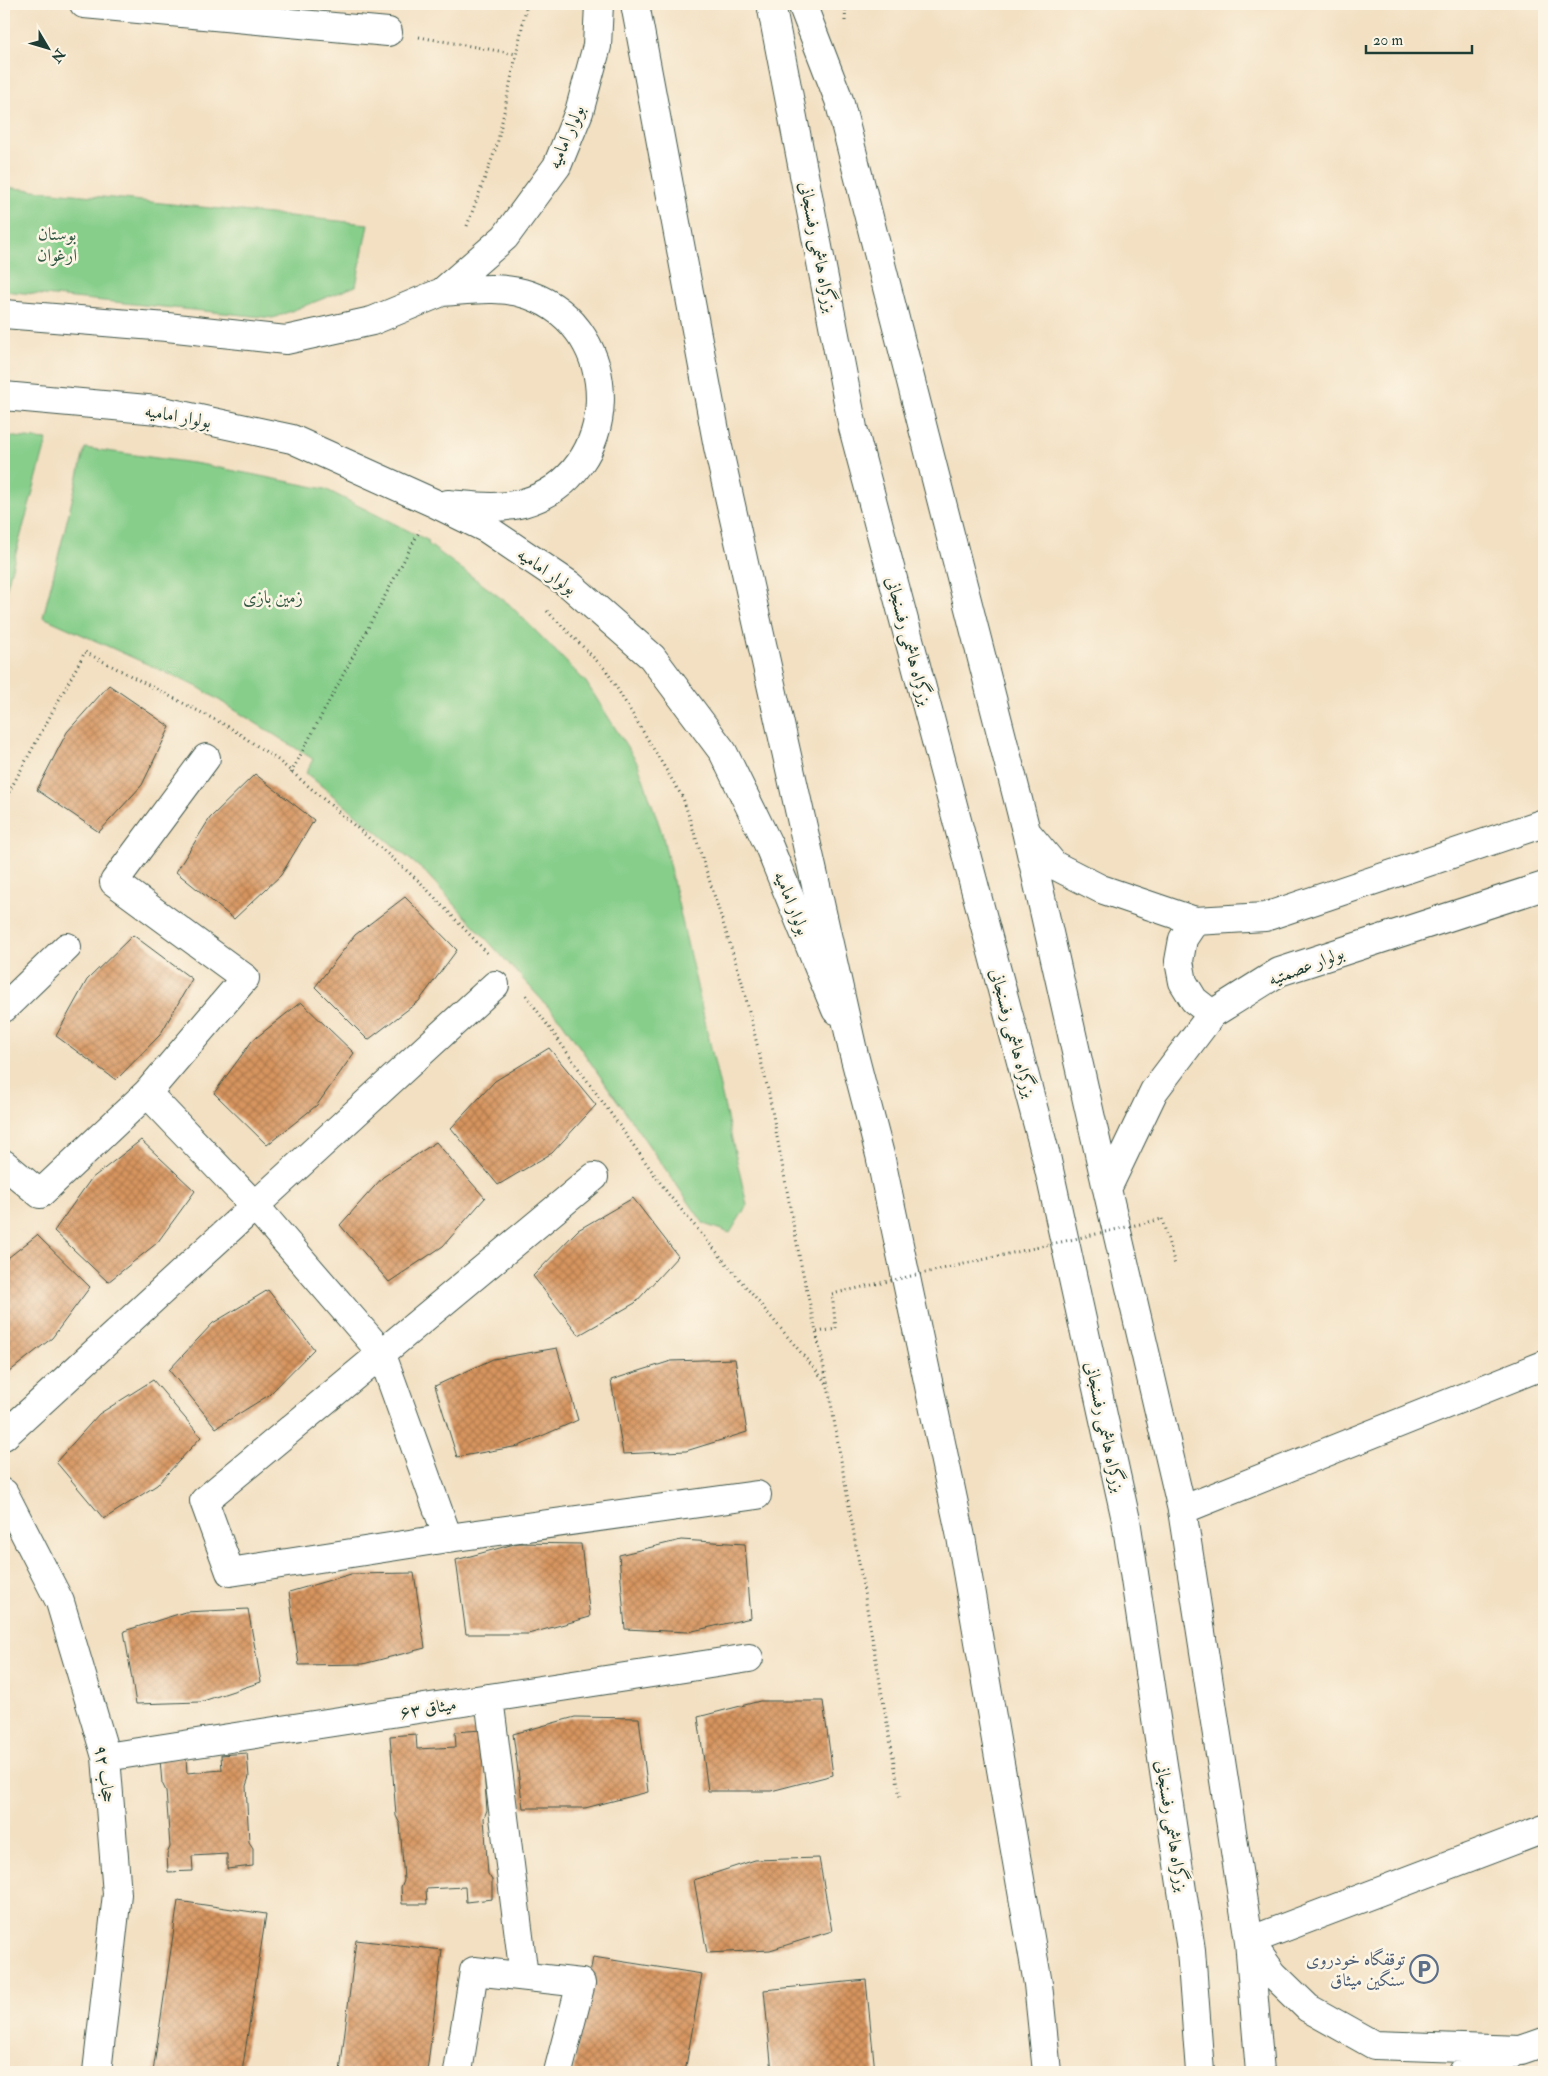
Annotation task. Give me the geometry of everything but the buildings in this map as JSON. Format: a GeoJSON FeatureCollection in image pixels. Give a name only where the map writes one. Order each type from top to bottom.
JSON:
{"type":"FeatureCollection","features":[{"type":"Feature","properties":{"kind":"main road"},"geometry":{"type":"LineString","coordinates":[[84,4],[388,32]]}},
{"type":"Feature","properties":{"kind":"main road","name":"بولوار امامیه"},"geometry":{"type":"LineString","coordinates":[[4,314],[167,327],[286,340],[372,321],[442,292],[505,237],[557,166],[579,112],[597,46],[599,4]]}},
{"type":"Feature","properties":{"kind":"main road"},"geometry":{"type":"LineString","coordinates":[[635,4],[718,447],[853,1051],[882,1164],[961,1537],[1038,1984],[1047,2072]]}},
{"type":"Feature","properties":{"kind":"main road","name":"بزرگراه هاشمی رفسنجانی"},"geometry":{"type":"LineString","coordinates":[[771,4],[853,428],[1046,1156],[1126,1520],[1190,1950],[1200,2072]]}},
{"type":"Feature","properties":{"kind":"main road"},"geometry":{"type":"LineString","coordinates":[[802,4],[839,100],[1026,831],[1182,1510],[1249,1941],[1260,2072]]}},
{"type":"Feature","properties":{"kind":"main road"},"geometry":{"type":"LineString","coordinates":[[429,513],[502,507],[525,503],[545,493],[564,480],[579,463],[590,444],[598,422],[601,400],[599,377],[593,355],[586,342],[567,319],[549,304],[529,295],[507,289],[442,292]]}},
{"type":"Feature","properties":{"kind":"main road","name":"بولوار امامیه"},"geometry":{"type":"LineString","coordinates":[[4,396],[158,410],[292,439],[429,513],[487,529],[570,585],[652,657],[723,752],[768,844],[853,1051]]}},
{"type":"Feature","properties":{"kind":"main road"},"geometry":{"type":"LineString","coordinates":[[4,1164],[40,1194],[147,1093],[245,978],[114,882],[206,758]]}},
{"type":"Feature","properties":{"kind":"main road"},"geometry":{"type":"LineString","coordinates":[[1026,831],[1054,865],[1101,889],[1195,921],[1265,917],[1544,823]]}},
{"type":"Feature","properties":{"kind":"main road","name":"بولوار عصمتیه"},"geometry":{"type":"LineString","coordinates":[[1107,1189],[1154,1091],[1212,1014],[1279,972],[1544,886]]}},
{"type":"Feature","properties":{"kind":"main road"},"geometry":{"type":"LineString","coordinates":[[1195,921],[1183,939],[1179,961],[1183,982],[1194,1000],[1212,1014]]}},
{"type":"Feature","properties":{"kind":"main road"},"geometry":{"type":"LineString","coordinates":[[4,1008],[67,947]]}},
{"type":"Feature","properties":{"kind":"main road"},"geometry":{"type":"LineString","coordinates":[[4,1436],[495,986]]}},
{"type":"Feature","properties":{"kind":"main road"},"geometry":{"type":"LineString","coordinates":[[147,1093],[255,1206],[381,1352],[448,1538]]}},
{"type":"Feature","properties":{"kind":"main road"},"geometry":{"type":"LineString","coordinates":[[594,1177],[381,1352],[204,1501],[230,1572],[448,1538],[757,1495]]}},
{"type":"Feature","properties":{"kind":"main road"},"geometry":{"type":"LineString","coordinates":[[1182,1510],[1544,1365]]}},
{"type":"Feature","properties":{"kind":"main road","name":"حجاب ۹۲"},"geometry":{"type":"LineString","coordinates":[[4,1493],[60,1602],[106,1757],[118,1894],[97,2072]]}},
{"type":"Feature","properties":{"kind":"main road","name":"میثاق ۶۳"},"geometry":{"type":"LineString","coordinates":[[106,1757],[749,1658]]}},
{"type":"Feature","properties":{"kind":"main road"},"geometry":{"type":"LineString","coordinates":[[489,1698],[524,1976]]}},
{"type":"Feature","properties":{"kind":"main road"},"geometry":{"type":"LineString","coordinates":[[1249,1941],[1544,1830]]}},
{"type":"Feature","properties":{"kind":"main road"},"geometry":{"type":"LineString","coordinates":[[1249,1941],[1273,1974],[1308,2008],[1374,2045],[1533,2046]]}},
{"type":"Feature","properties":{"kind":"main road"},"geometry":{"type":"LineString","coordinates":[[458,2072],[474,1970],[581,1983],[558,2072]]}},
{"type":"Feature","properties":{"kind":"main road"},"geometry":{"type":"LineString","coordinates":[[1463,2072],[1533,2046]]}},
{"type":"Feature","properties":{"kind":"path"},"geometry":{"type":"LineString","coordinates":[[466,228],[497,145],[527,4]]}},
{"type":"Feature","properties":{"kind":"path"},"geometry":{"type":"LineString","coordinates":[[388,32],[516,54]]}},
{"type":"Feature","properties":{"kind":"path"},"geometry":{"type":"LineString","coordinates":[[291,773],[429,513]]}},
{"type":"Feature","properties":{"kind":"path"},"geometry":{"type":"LineString","coordinates":[[546,610],[606,670],[683,798],[742,982],[769,1094],[800,1260],[828,1386],[900,1797]]}},
{"type":"Feature","properties":{"kind":"path"},"geometry":{"type":"LineString","coordinates":[[4,801],[85,652],[230,727],[278,760],[420,882],[492,958]]}},
{"type":"Feature","properties":{"kind":"path"},"geometry":{"type":"LineString","coordinates":[[522,991],[668,1195],[828,1386]]}},
{"type":"Feature","properties":{"kind":"path"},"geometry":{"type":"LineString","coordinates":[[816,1332],[836,1329],[832,1294],[1162,1219],[1175,1265]]}},
{"type":"Feature","properties":{"kind":"green space","name":"بوستان ارغوان"},"geometry":{"type":"Polygon","coordinates":[[[4,187],[368,224],[356,286],[273,318],[4,291],[4,187]]]}},
{"type":"Feature","properties":{"kind":"green space"},"geometry":{"type":"Polygon","coordinates":[[[4,436],[47,440],[4,597],[4,436]]]}},
{"type":"Feature","properties":{"kind":"green space","name":"زمین بازی"},"geometry":{"type":"Polygon","coordinates":[[[85,448],[200,464],[325,489],[429,541],[428,544],[509,604],[586,682],[638,764],[662,833],[747,1205],[730,1233],[704,1224],[562,1022],[425,872],[306,773],[313,759],[198,687],[43,617],[85,448]]]}},
{"type":"Feature","properties":{"kind":"place","name":"توقفگاه خودروی سنگین میثاق"},"geometry":{"type":"Point","coordinates":[1424,1969]}}]}
